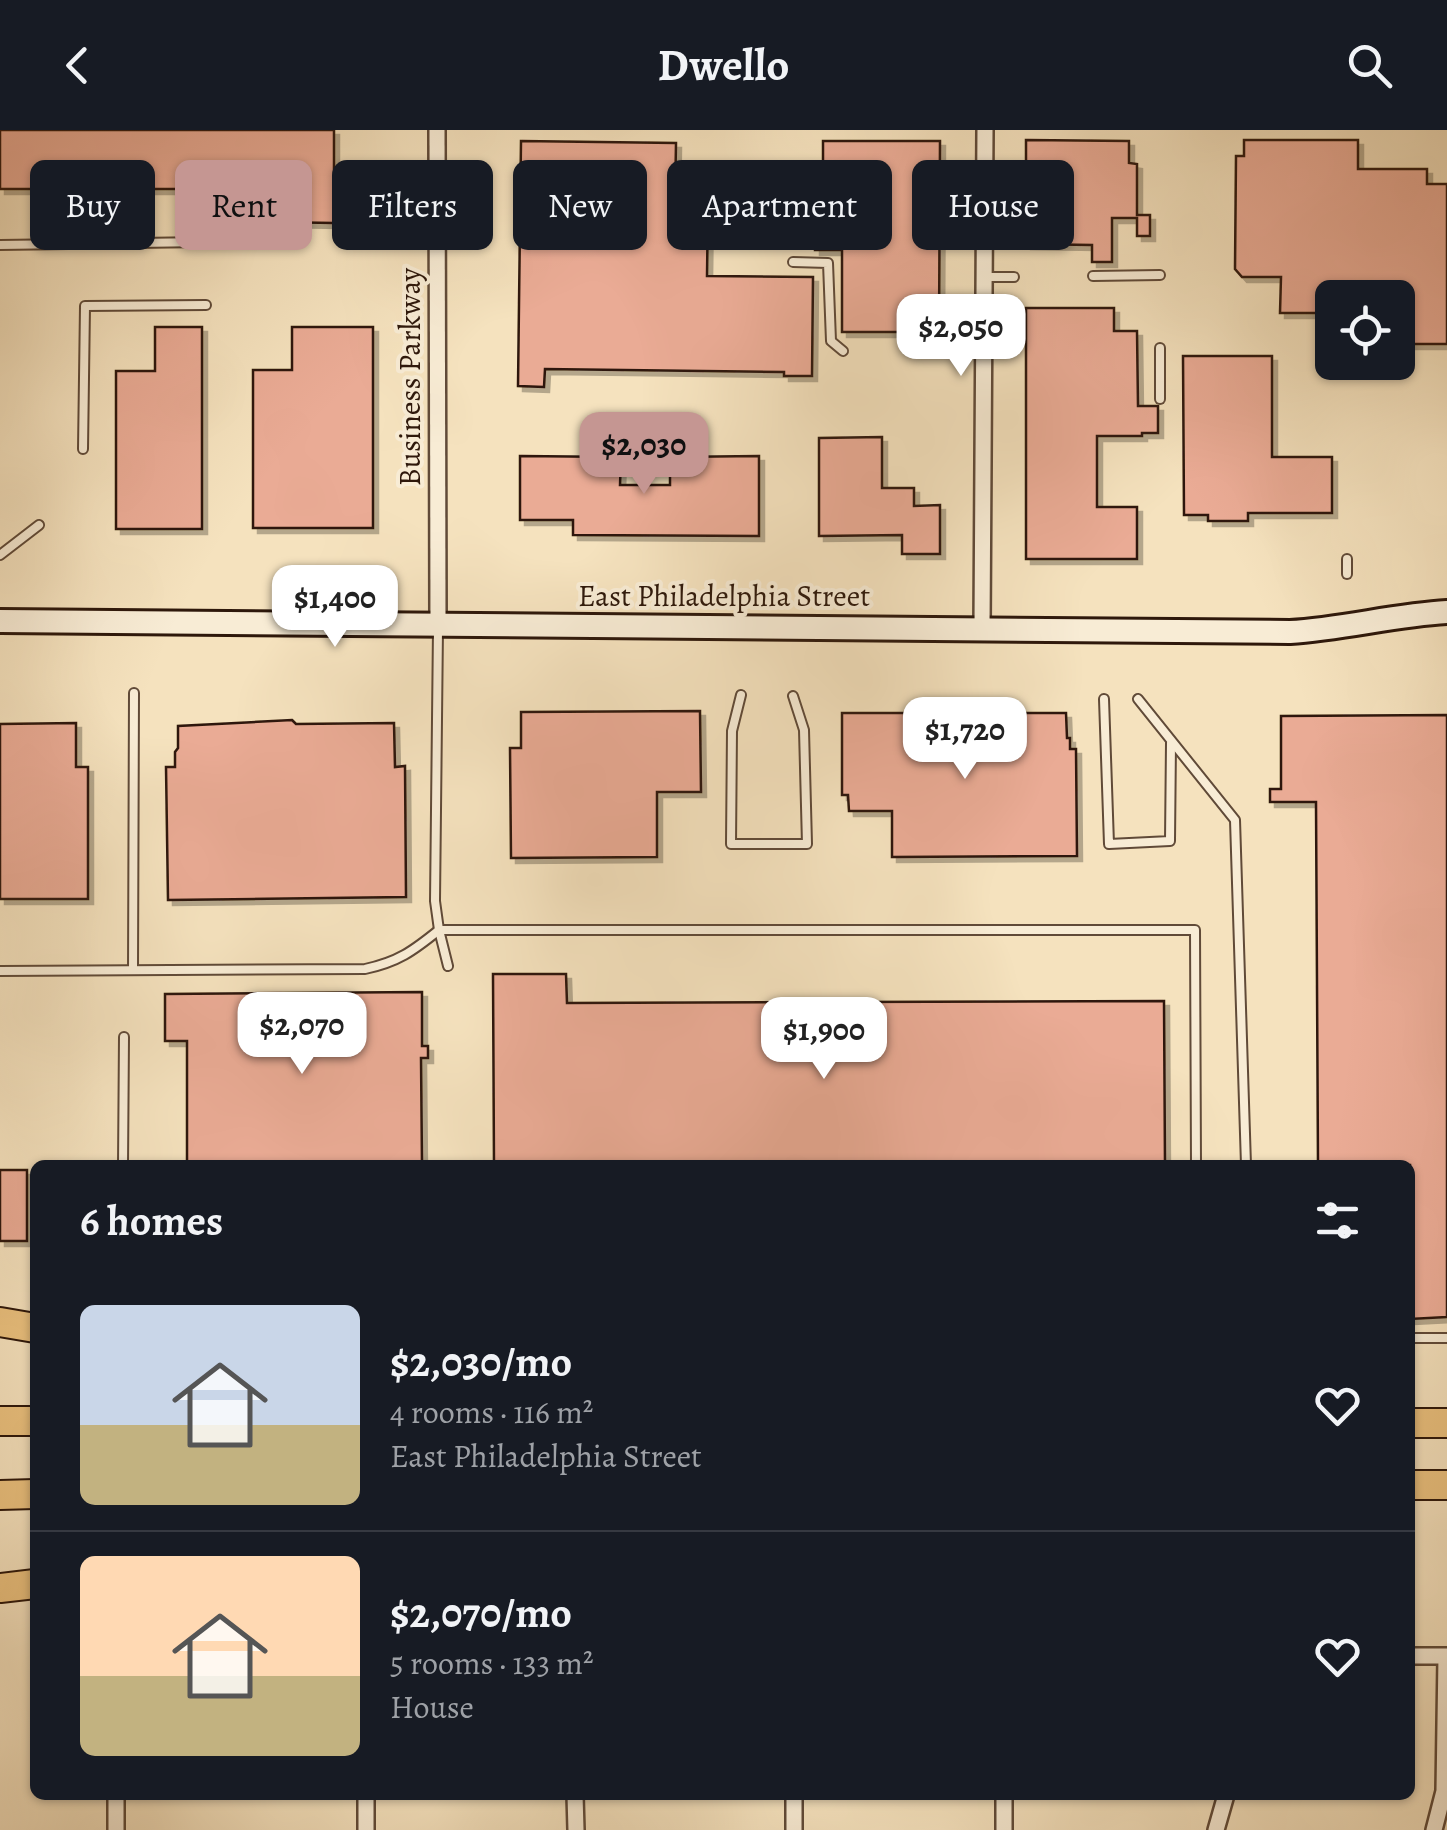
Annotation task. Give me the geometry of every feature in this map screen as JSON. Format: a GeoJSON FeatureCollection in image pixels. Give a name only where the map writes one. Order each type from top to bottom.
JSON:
{"type":"FeatureCollection","features":[{"type":"Feature","properties":{"kind":"highway"},"geometry":{"type":"LineString","coordinates":[[0,1322],[30,1327]]}},
{"type":"Feature","properties":{"kind":"highway"},"geometry":{"type":"LineString","coordinates":[[0,1421],[30,1421]]}},
{"type":"Feature","properties":{"kind":"highway"},"geometry":{"type":"LineString","coordinates":[[1415,1423],[1447,1423]]}},
{"type":"Feature","properties":{"kind":"highway"},"geometry":{"type":"LineString","coordinates":[[1415,1485],[1447,1485]]}},
{"type":"Feature","properties":{"kind":"highway"},"geometry":{"type":"LineString","coordinates":[[0,1494],[30,1494]]}},
{"type":"Feature","properties":{"kind":"highway"},"geometry":{"type":"LineString","coordinates":[[0,1588],[30,1585]]}},
{"type":"Feature","properties":{"kind":"street","name":"Business Parkway"},"geometry":{"type":"LineString","coordinates":[[437,130],[438,624]]}},
{"type":"Feature","properties":{"kind":"street"},"geometry":{"type":"LineString","coordinates":[[982,628],[985,130]]}},
{"type":"Feature","properties":{"kind":"street","name":"East Philadelphia Street"},"geometry":{"type":"LineString","coordinates":[[0,620],[1290,632],[1447,612]]}},
{"type":"Feature","properties":{"kind":"street"},"geometry":{"type":"LineString","coordinates":[[1415,1656],[1446,1656],[1444,1791],[1434,1830]]}},
{"type":"Feature","properties":{"kind":"street"},"geometry":{"type":"LineString","coordinates":[[116,1800],[116,1830]]}},
{"type":"Feature","properties":{"kind":"street"},"geometry":{"type":"LineString","coordinates":[[366,1800],[366,1830]]}},
{"type":"Feature","properties":{"kind":"street"},"geometry":{"type":"LineString","coordinates":[[575,1800],[576,1830]]}},
{"type":"Feature","properties":{"kind":"street"},"geometry":{"type":"LineString","coordinates":[[794,1800],[794,1830]]}},
{"type":"Feature","properties":{"kind":"street"},"geometry":{"type":"LineString","coordinates":[[1004,1800],[1004,1830]]}},
{"type":"Feature","properties":{"kind":"street"},"geometry":{"type":"LineString","coordinates":[[1216,1830],[1225,1800]]}},
{"type":"Feature","properties":{"kind":"lane"},"geometry":{"type":"LineString","coordinates":[[0,245],[175,242]]}},
{"type":"Feature","properties":{"kind":"lane"},"geometry":{"type":"LineString","coordinates":[[793,262],[828,263],[830,341],[843,351]]}},
{"type":"Feature","properties":{"kind":"lane"},"geometry":{"type":"LineString","coordinates":[[1093,276],[1160,274]]}},
{"type":"Feature","properties":{"kind":"lane"},"geometry":{"type":"LineString","coordinates":[[984,278],[1014,277]]}},
{"type":"Feature","properties":{"kind":"lane"},"geometry":{"type":"LineString","coordinates":[[83,449],[85,306],[206,305]]}},
{"type":"Feature","properties":{"kind":"lane"},"geometry":{"type":"LineString","coordinates":[[1160,348],[1160,400]]}},
{"type":"Feature","properties":{"kind":"lane"},"geometry":{"type":"LineString","coordinates":[[0,555],[39,525]]}},
{"type":"Feature","properties":{"kind":"lane"},"geometry":{"type":"LineString","coordinates":[[1347,559],[1347,574]]}},
{"type":"Feature","properties":{"kind":"lane"},"geometry":{"type":"LineString","coordinates":[[438,624],[435,902],[448,966]]}},
{"type":"Feature","properties":{"kind":"lane"},"geometry":{"type":"LineString","coordinates":[[133,970],[134,693]]}},
{"type":"Feature","properties":{"kind":"lane"},"geometry":{"type":"LineString","coordinates":[[741,695],[732,731],[731,844],[807,844],[804,730],[793,696]]}},
{"type":"Feature","properties":{"kind":"lane"},"geometry":{"type":"LineString","coordinates":[[1104,699],[1109,844],[1170,841],[1171,741]]}},
{"type":"Feature","properties":{"kind":"lane"},"geometry":{"type":"LineString","coordinates":[[1138,699],[1234,820],[1246,1160]]}},
{"type":"Feature","properties":{"kind":"lane"},"geometry":{"type":"LineString","coordinates":[[0,971],[365,970],[389,964],[439,930],[1195,930],[1196,1160]]}},
{"type":"Feature","properties":{"kind":"lane"},"geometry":{"type":"LineString","coordinates":[[123,1160],[124,1037]]}},
{"type":"Feature","properties":{"kind":"lane"},"geometry":{"type":"LineString","coordinates":[[1415,1338],[1447,1338]]}},
{"type":"Feature","properties":{"kind":"building"},"geometry":{"type":"Polygon","coordinates":[[[0,130],[334,130],[332,223],[312,223],[312,160],[175,160],[175,189],[155,189],[155,160],[30,160],[30,189],[0,189],[0,130]]]}},
{"type":"Feature","properties":{"kind":"building"},"geometry":{"type":"Polygon","coordinates":[[[1026,140],[1129,141],[1129,163],[1137,164],[1137,215],[1150,215],[1150,236],[1137,236],[1137,218],[1112,218],[1112,262],[1092,262],[1092,245],[1074,245],[1074,160],[1026,160],[1026,140]]]}},
{"type":"Feature","properties":{"kind":"building"},"geometry":{"type":"Polygon","coordinates":[[[1244,140],[1358,140],[1358,169],[1427,169],[1427,184],[1447,184],[1447,344],[1415,344],[1415,280],[1315,280],[1315,313],[1280,313],[1281,277],[1242,277],[1235,269],[1236,156],[1244,156],[1244,140]]]}},
{"type":"Feature","properties":{"kind":"building"},"geometry":{"type":"Polygon","coordinates":[[[521,141],[676,143],[676,160],[667,160],[667,250],[707,250],[707,276],[813,277],[812,376],[784,376],[784,372],[545,369],[544,387],[518,386],[520,250],[647,250],[647,160],[521,160],[521,141]]]}},
{"type":"Feature","properties":{"kind":"building"},"geometry":{"type":"Polygon","coordinates":[[[823,141],[940,141],[940,160],[912,160],[912,250],[939,250],[939,332],[842,332],[842,250],[892,250],[892,160],[823,160],[823,141]]]}},
{"type":"Feature","properties":{"kind":"building"},"geometry":{"type":"Polygon","coordinates":[[[1026,308],[1114,308],[1114,331],[1137,331],[1138,406],[1158,406],[1158,433],[1097,436],[1097,507],[1137,507],[1137,559],[1026,559],[1026,308]]]}},
{"type":"Feature","properties":{"kind":"building"},"geometry":{"type":"Polygon","coordinates":[[[155,327],[202,327],[202,529],[116,529],[116,371],[155,371],[155,327]]]}},
{"type":"Feature","properties":{"kind":"building"},"geometry":{"type":"Polygon","coordinates":[[[292,327],[373,327],[373,528],[253,528],[253,370],[292,370],[292,327]]]}},
{"type":"Feature","properties":{"kind":"building"},"geometry":{"type":"Polygon","coordinates":[[[1183,356],[1272,356],[1272,457],[1332,457],[1332,513],[1248,513],[1248,521],[1208,521],[1208,515],[1184,515],[1183,356]]]}},
{"type":"Feature","properties":{"kind":"building"},"geometry":{"type":"Polygon","coordinates":[[[882,437],[882,488],[914,488],[914,506],[940,505],[940,554],[902,554],[902,535],[819,536],[819,438],[882,437]]]}},
{"type":"Feature","properties":{"kind":"building"},"geometry":{"type":"Polygon","coordinates":[[[520,456],[621,457],[620,485],[670,485],[670,457],[759,456],[759,536],[573,535],[573,520],[520,520],[520,456]]]}},
{"type":"Feature","properties":{"kind":"building"},"geometry":{"type":"Polygon","coordinates":[[[700,711],[701,792],[657,792],[657,857],[511,858],[510,748],[521,748],[521,712],[700,711]]]}},
{"type":"Feature","properties":{"kind":"building"},"geometry":{"type":"Polygon","coordinates":[[[842,713],[1066,713],[1070,749],[1076,749],[1077,856],[892,857],[892,811],[849,811],[848,795],[842,795],[842,713]]]}},
{"type":"Feature","properties":{"kind":"building"},"geometry":{"type":"Polygon","coordinates":[[[1447,715],[1447,1317],[1415,1319],[1415,1160],[1318,1160],[1316,802],[1270,802],[1270,789],[1281,789],[1281,716],[1447,715]]]}},
{"type":"Feature","properties":{"kind":"building"},"geometry":{"type":"Polygon","coordinates":[[[292,720],[296,724],[394,723],[395,767],[405,766],[406,897],[168,900],[166,767],[175,767],[178,726],[292,720]]]}},
{"type":"Feature","properties":{"kind":"building"},"geometry":{"type":"Polygon","coordinates":[[[76,723],[76,767],[88,767],[88,899],[0,899],[0,724],[76,723]]]}},
{"type":"Feature","properties":{"kind":"building"},"geometry":{"type":"Polygon","coordinates":[[[493,974],[566,974],[567,1003],[1164,1001],[1165,1160],[494,1160],[493,974]]]}},
{"type":"Feature","properties":{"kind":"building"},"geometry":{"type":"Polygon","coordinates":[[[422,992],[422,1046],[428,1046],[428,1058],[421,1058],[422,1160],[187,1160],[187,1041],[165,1041],[165,994],[422,992]]]}},
{"type":"Feature","properties":{"kind":"building"},"geometry":{"type":"Polygon","coordinates":[[[0,1170],[27,1170],[27,1241],[0,1241],[0,1170]]]}}]}
